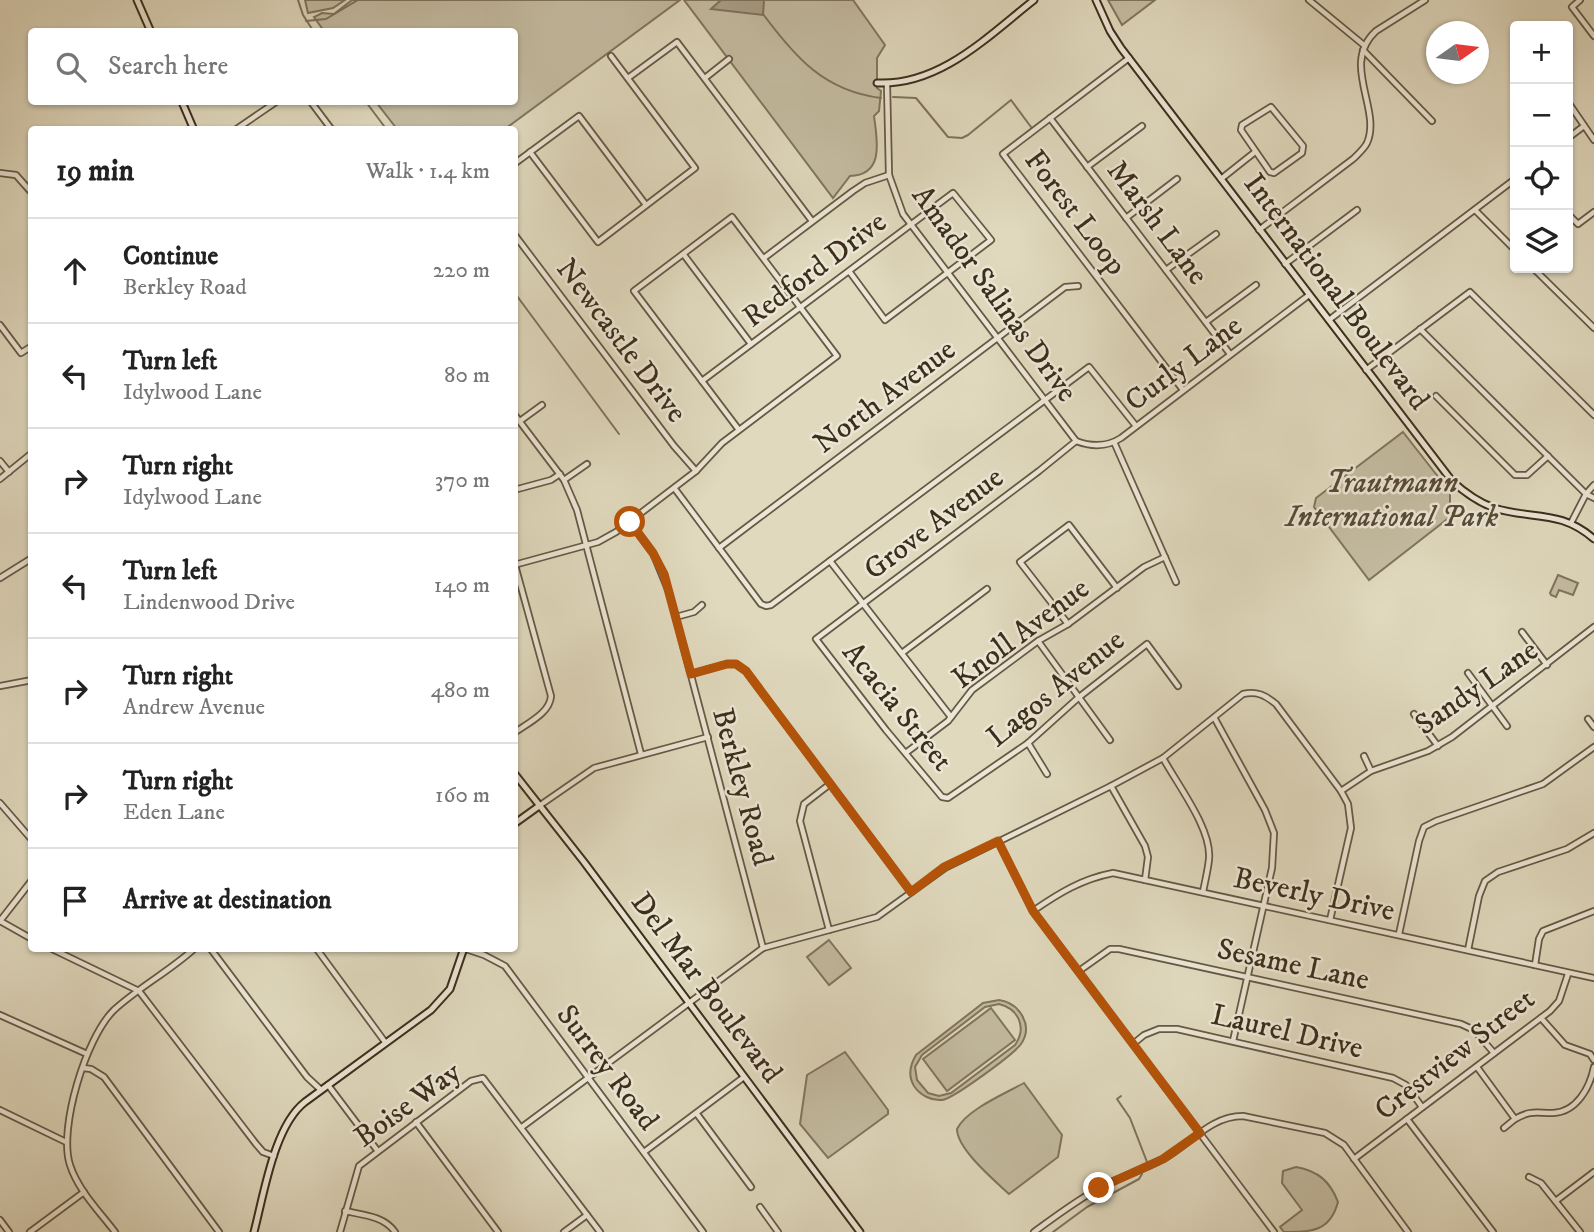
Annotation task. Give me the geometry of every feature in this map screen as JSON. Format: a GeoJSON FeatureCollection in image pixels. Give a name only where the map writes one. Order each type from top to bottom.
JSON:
{"type":"FeatureCollection","features":[{"type":"Feature","properties":{"kind":"main road"},"geometry":{"type":"LineString","coordinates":[[137,0],[149,28]]}},
{"type":"Feature","properties":{"kind":"main road"},"geometry":{"type":"LineString","coordinates":[[877,83],[916,79],[943,69],[1034,0]]}},
{"type":"Feature","properties":{"kind":"main road","name":"International Boulevard"},"geometry":{"type":"LineString","coordinates":[[1097,0],[1110,31],[1129,58],[1366,370],[1461,489],[1496,508],[1550,516],[1571,523],[1594,539]]}},
{"type":"Feature","properties":{"kind":"main road"},"geometry":{"type":"LineString","coordinates":[[183,105],[192,126]]}},
{"type":"Feature","properties":{"kind":"main road","name":"Del Mar Boulevard"},"geometry":{"type":"LineString","coordinates":[[518,778],[584,862],[860,1232]]}},
{"type":"Feature","properties":{"kind":"main road"},"geometry":{"type":"LineString","coordinates":[[518,821],[539,806]]}},
{"type":"Feature","properties":{"kind":"main road"},"geometry":{"type":"LineString","coordinates":[[254,1232],[281,1133],[292,1114],[431,1010],[456,976],[463,952]]}},
{"type":"Feature","properties":{"kind":"street"},"geometry":{"type":"LineString","coordinates":[[1309,0],[1364,48],[1432,121]]}},
{"type":"Feature","properties":{"kind":"street"},"geometry":{"type":"LineString","coordinates":[[1259,230],[1353,159],[1365,146],[1370,133],[1360,61],[1364,48],[1376,32],[1425,0]]}},
{"type":"Feature","properties":{"kind":"street"},"geometry":{"type":"LineString","coordinates":[[1580,0],[1572,7],[1594,36]]}},
{"type":"Feature","properties":{"kind":"street"},"geometry":{"type":"LineString","coordinates":[[628,78],[677,42],[812,222]]}},
{"type":"Feature","properties":{"kind":"street"},"geometry":{"type":"LineString","coordinates":[[530,152],[598,242],[695,168],[611,56]]}},
{"type":"Feature","properties":{"kind":"street","name":"Forest Loop"},"geometry":{"type":"LineString","coordinates":[[1129,58],[1003,154],[1183,390]]}},
{"type":"Feature","properties":{"kind":"street"},"geometry":{"type":"LineString","coordinates":[[705,78],[729,59]]}},
{"type":"Feature","properties":{"kind":"street","name":"Amador Salinas Drive"},"geometry":{"type":"LineString","coordinates":[[887,84],[889,175],[896,200],[911,224],[1076,441]]}},
{"type":"Feature","properties":{"kind":"street"},"geometry":{"type":"LineString","coordinates":[[241,126],[272,105]]}},
{"type":"Feature","properties":{"kind":"street"},"geometry":{"type":"LineString","coordinates":[[313,105],[329,126]]}},
{"type":"Feature","properties":{"kind":"street"},"geometry":{"type":"LineString","coordinates":[[1271,107],[1303,146],[1302,153],[1274,173],[1270,172],[1255,152],[1244,137],[1242,125],[1271,107]]}},
{"type":"Feature","properties":{"kind":"street"},"geometry":{"type":"LineString","coordinates":[[1573,110],[1594,140]]}},
{"type":"Feature","properties":{"kind":"street"},"geometry":{"type":"LineString","coordinates":[[518,161],[579,116],[646,205]]}},
{"type":"Feature","properties":{"kind":"street","name":"Marsh Lane"},"geometry":{"type":"LineString","coordinates":[[1050,118],[1230,354]]}},
{"type":"Feature","properties":{"kind":"street"},"geometry":{"type":"LineString","coordinates":[[1573,134],[1584,126]]}},
{"type":"Feature","properties":{"kind":"street"},"geometry":{"type":"LineString","coordinates":[[1087,167],[1142,127]]}},
{"type":"Feature","properties":{"kind":"street"},"geometry":{"type":"LineString","coordinates":[[1221,179],[1255,152]]}},
{"type":"Feature","properties":{"kind":"street"},"geometry":{"type":"LineString","coordinates":[[0,173],[16,175],[28,188]]}},
{"type":"Feature","properties":{"kind":"street"},"geometry":{"type":"LineString","coordinates":[[764,258],[864,183],[889,175]]}},
{"type":"Feature","properties":{"kind":"street"},"geometry":{"type":"LineString","coordinates":[[1126,218],[1177,179]]}},
{"type":"Feature","properties":{"kind":"street"},"geometry":{"type":"LineString","coordinates":[[1329,320],[1510,182]]}},
{"type":"Feature","properties":{"kind":"street","name":"Redford Drive"},"geometry":{"type":"LineString","coordinates":[[702,381],[953,192],[991,240],[948,273]]}},
{"type":"Feature","properties":{"kind":"street"},"geometry":{"type":"LineString","coordinates":[[1475,209],[1510,245]]}},
{"type":"Feature","properties":{"kind":"street"},"geometry":{"type":"LineString","coordinates":[[1285,264],[1357,210]]}},
{"type":"Feature","properties":{"kind":"street"},"geometry":{"type":"LineString","coordinates":[[1573,219],[1578,224],[1594,212]]}},
{"type":"Feature","properties":{"kind":"street"},"geometry":{"type":"LineString","coordinates":[[518,564],[607,538],[675,489],[739,430],[837,356],[732,217],[635,291],[739,430]]}},
{"type":"Feature","properties":{"kind":"street"},"geometry":{"type":"LineString","coordinates":[[1166,270],[1216,234]]}},
{"type":"Feature","properties":{"kind":"street","name":"Newcastle Drive"},"geometry":{"type":"LineString","coordinates":[[518,239],[674,446],[696,471]]}},
{"type":"Feature","properties":{"kind":"street"},"geometry":{"type":"LineString","coordinates":[[684,255],[751,344]]}},
{"type":"Feature","properties":{"kind":"street"},"geometry":{"type":"LineString","coordinates":[[849,271],[885,320],[948,273]]}},
{"type":"Feature","properties":{"kind":"street"},"geometry":{"type":"LineString","coordinates":[[1538,273],[1594,328]]}},
{"type":"Feature","properties":{"kind":"street"},"geometry":{"type":"LineString","coordinates":[[1206,322],[1256,285]]}},
{"type":"Feature","properties":{"kind":"street","name":"North Avenue"},"geometry":{"type":"LineString","coordinates":[[719,548],[1065,287],[1078,286]]}},
{"type":"Feature","properties":{"kind":"street"},"geometry":{"type":"LineString","coordinates":[[1366,370],[1470,292],[1594,415]]}},
{"type":"Feature","properties":{"kind":"street","name":"Curly Lane"},"geometry":{"type":"LineString","coordinates":[[1076,441],[1097,445],[1114,442],[1309,295]]}},
{"type":"Feature","properties":{"kind":"street"},"geometry":{"type":"LineString","coordinates":[[0,325],[21,353],[28,349]]}},
{"type":"Feature","properties":{"kind":"street"},"geometry":{"type":"LineString","coordinates":[[1420,329],[1586,494],[1594,498]]}},
{"type":"Feature","properties":{"kind":"street"},"geometry":{"type":"LineString","coordinates":[[675,489],[761,604],[766,606],[771,605],[1089,367],[1136,426]]}},
{"type":"Feature","properties":{"kind":"street"},"geometry":{"type":"LineString","coordinates":[[1436,396],[1515,475],[1527,475],[1548,456]]}},
{"type":"Feature","properties":{"kind":"street"},"geometry":{"type":"LineString","coordinates":[[520,421],[542,405]]}},
{"type":"Feature","properties":{"kind":"street"},"geometry":{"type":"LineString","coordinates":[[518,419],[565,480],[577,510],[641,754]]}},
{"type":"Feature","properties":{"kind":"street","name":"Grove Avenue"},"geometry":{"type":"LineString","coordinates":[[816,639],[1076,441]]}},
{"type":"Feature","properties":{"kind":"street"},"geometry":{"type":"LineString","coordinates":[[1114,442],[1175,582]]}},
{"type":"Feature","properties":{"kind":"street"},"geometry":{"type":"LineString","coordinates":[[0,479],[28,456]]}},
{"type":"Feature","properties":{"kind":"street"},"geometry":{"type":"LineString","coordinates":[[0,461],[9,472]]}},
{"type":"Feature","properties":{"kind":"street"},"geometry":{"type":"LineString","coordinates":[[565,480],[587,464]]}},
{"type":"Feature","properties":{"kind":"street"},"geometry":{"type":"LineString","coordinates":[[518,488],[551,480],[560,474]]}},
{"type":"Feature","properties":{"kind":"street"},"geometry":{"type":"LineString","coordinates":[[1571,523],[1586,494],[1594,485]]}},
{"type":"Feature","properties":{"kind":"street","name":"Berkley Road"},"geometry":{"type":"LineString","coordinates":[[630,522],[659,564],[676,617],[763,948]]}},
{"type":"Feature","properties":{"kind":"street"},"geometry":{"type":"LineString","coordinates":[[1068,624],[1020,562],[1069,525],[1117,588]]}},
{"type":"Feature","properties":{"kind":"street","name":"Knoll Avenue"},"geometry":{"type":"LineString","coordinates":[[907,752],[951,717],[972,690],[1038,641],[1068,624],[1144,567],[1165,557]]}},
{"type":"Feature","properties":{"kind":"street"},"geometry":{"type":"LineString","coordinates":[[0,578],[28,560]]}},
{"type":"Feature","properties":{"kind":"street"},"geometry":{"type":"LineString","coordinates":[[830,561],[951,717]]}},
{"type":"Feature","properties":{"kind":"street"},"geometry":{"type":"LineString","coordinates":[[518,576],[551,696],[551,704],[546,710],[518,730]]}},
{"type":"Feature","properties":{"kind":"street"},"geometry":{"type":"LineString","coordinates":[[902,653],[987,589]]}},
{"type":"Feature","properties":{"kind":"street"},"geometry":{"type":"LineString","coordinates":[[676,617],[694,612],[702,604]]}},
{"type":"Feature","properties":{"kind":"street","name":"Sandy Lane"},"geometry":{"type":"LineString","coordinates":[[1341,791],[1371,771],[1438,746],[1594,627]]}},
{"type":"Feature","properties":{"kind":"street"},"geometry":{"type":"LineString","coordinates":[[1522,632],[1547,665]]}},
{"type":"Feature","properties":{"kind":"street","name":"Acacia Street"},"geometry":{"type":"LineString","coordinates":[[816,639],[886,730],[942,797],[948,798]]}},
{"type":"Feature","properties":{"kind":"street"},"geometry":{"type":"LineString","coordinates":[[1038,641],[1110,740]]}},
{"type":"Feature","properties":{"kind":"street","name":"Lagos Avenue"},"geometry":{"type":"LineString","coordinates":[[948,798],[1028,743],[1078,698],[1147,644],[1178,686]]}},
{"type":"Feature","properties":{"kind":"street"},"geometry":{"type":"LineString","coordinates":[[691,674],[727,664],[736,664],[746,671],[911,892]]}},
{"type":"Feature","properties":{"kind":"street"},"geometry":{"type":"LineString","coordinates":[[1468,673],[1507,726]]}},
{"type":"Feature","properties":{"kind":"street"},"geometry":{"type":"LineString","coordinates":[[0,686],[28,681]]}},
{"type":"Feature","properties":{"kind":"street"},"geometry":{"type":"LineString","coordinates":[[522,1128],[763,948],[877,917],[944,867],[1163,758],[1243,694],[1252,692],[1265,695],[1276,704],[1348,804],[1351,828],[1330,920]]}},
{"type":"Feature","properties":{"kind":"street"},"geometry":{"type":"LineString","coordinates":[[1414,714],[1438,746]]}},
{"type":"Feature","properties":{"kind":"street"},"geometry":{"type":"LineString","coordinates":[[1215,719],[1265,810],[1274,833],[1274,851],[1264,906],[1233,1041]]}},
{"type":"Feature","properties":{"kind":"street"},"geometry":{"type":"LineString","coordinates":[[1588,719],[1594,727]]}},
{"type":"Feature","properties":{"kind":"street"},"geometry":{"type":"LineString","coordinates":[[539,806],[594,768],[708,737]]}},
{"type":"Feature","properties":{"kind":"street"},"geometry":{"type":"LineString","coordinates":[[1028,743],[1047,774]]}},
{"type":"Feature","properties":{"kind":"street"},"geometry":{"type":"LineString","coordinates":[[1399,934],[1424,827],[1543,783],[1594,747]]}},
{"type":"Feature","properties":{"kind":"street"},"geometry":{"type":"LineString","coordinates":[[1364,756],[1371,771]]}},
{"type":"Feature","properties":{"kind":"street"},"geometry":{"type":"LineString","coordinates":[[1163,758],[1198,820],[1208,844],[1209,858],[1202,892]]}},
{"type":"Feature","properties":{"kind":"street"},"geometry":{"type":"LineString","coordinates":[[829,930],[800,821],[804,804],[830,784]]}},
{"type":"Feature","properties":{"kind":"street"},"geometry":{"type":"LineString","coordinates":[[1111,786],[1145,846],[1145,880]]}},
{"type":"Feature","properties":{"kind":"street"},"geometry":{"type":"LineString","coordinates":[[0,803],[28,835]]}},
{"type":"Feature","properties":{"kind":"street"},"geometry":{"type":"LineString","coordinates":[[1468,950],[1479,896],[1485,881],[1498,872],[1567,849],[1594,833]]}},
{"type":"Feature","properties":{"kind":"street"},"geometry":{"type":"LineString","coordinates":[[998,841],[1033,911],[1274,1232]]}},
{"type":"Feature","properties":{"kind":"street","name":"Beverly Drive"},"geometry":{"type":"LineString","coordinates":[[1033,911],[1075,884],[1114,873],[1594,978]]}},
{"type":"Feature","properties":{"kind":"street"},"geometry":{"type":"LineString","coordinates":[[28,885],[0,921],[28,937]]}},
{"type":"Feature","properties":{"kind":"street"},"geometry":{"type":"LineString","coordinates":[[1535,965],[1543,931],[1594,911]]}},
{"type":"Feature","properties":{"kind":"street","name":"Sesame Lane"},"geometry":{"type":"LineString","coordinates":[[1079,971],[1110,949],[1119,948],[1461,1024],[1474,1030],[1494,1053]]}},
{"type":"Feature","properties":{"kind":"street"},"geometry":{"type":"LineString","coordinates":[[58,952],[139,991],[256,1144],[263,1152],[275,1157]]}},
{"type":"Feature","properties":{"kind":"street"},"geometry":{"type":"LineString","coordinates":[[114,1232],[84,1192],[69,1163],[66,1142],[68,1125],[83,1068],[103,1023],[139,991],[191,952]]}},
{"type":"Feature","properties":{"kind":"street"},"geometry":{"type":"LineString","coordinates":[[214,952],[307,1077],[321,1090]]}},
{"type":"Feature","properties":{"kind":"street"},"geometry":{"type":"LineString","coordinates":[[319,952],[385,1042]]}},
{"type":"Feature","properties":{"kind":"street","name":"Surrey Road"},"geometry":{"type":"LineString","coordinates":[[474,952],[505,966],[703,1232]]}},
{"type":"Feature","properties":{"kind":"street","name":"Crestview Street"},"geometry":{"type":"LineString","coordinates":[[1354,1159],[1541,1018],[1559,1001],[1568,974]]}},
{"type":"Feature","properties":{"kind":"street"},"geometry":{"type":"LineString","coordinates":[[0,1015],[87,1054]]}},
{"type":"Feature","properties":{"kind":"street"},"geometry":{"type":"LineString","coordinates":[[1541,1018],[1564,1045],[1587,1052],[1594,1059]]}},
{"type":"Feature","properties":{"kind":"street","name":"Laurel Drive"},"geometry":{"type":"LineString","coordinates":[[1133,1044],[1144,1035],[1160,1029],[1233,1041],[1393,1078],[1406,1085],[1422,1107]]}},
{"type":"Feature","properties":{"kind":"street"},"geometry":{"type":"LineString","coordinates":[[1476,1067],[1515,1119]]}},
{"type":"Feature","properties":{"kind":"street"},"geometry":{"type":"LineString","coordinates":[[1504,1128],[1529,1112],[1555,1112],[1566,1109],[1588,1088],[1594,1067]]}},
{"type":"Feature","properties":{"kind":"street"},"geometry":{"type":"LineString","coordinates":[[83,1068],[91,1069],[104,1077],[219,1232]]}},
{"type":"Feature","properties":{"kind":"street"},"geometry":{"type":"LineString","coordinates":[[644,1153],[744,1077]]}},
{"type":"Feature","properties":{"kind":"street","name":"Boise Way"},"geometry":{"type":"LineString","coordinates":[[340,1232],[359,1166],[471,1081],[483,1078],[600,1232]]}},
{"type":"Feature","properties":{"kind":"street"},"geometry":{"type":"LineString","coordinates":[[328,1085],[377,1150]]}},
{"type":"Feature","properties":{"kind":"street"},"geometry":{"type":"LineString","coordinates":[[0,1110],[66,1142]]}},
{"type":"Feature","properties":{"kind":"street"},"geometry":{"type":"LineString","coordinates":[[697,1114],[751,1187]]}},
{"type":"Feature","properties":{"kind":"street"},"geometry":{"type":"LineString","coordinates":[[1034,1232],[1099,1188],[1163,1159],[1212,1124],[1230,1116],[1243,1116],[1325,1133],[1344,1145],[1408,1232]]}},
{"type":"Feature","properties":{"kind":"street"},"geometry":{"type":"LineString","coordinates":[[1407,1119],[1493,1232]]}},
{"type":"Feature","properties":{"kind":"street"},"geometry":{"type":"LineString","coordinates":[[416,1122],[498,1232]]}},
{"type":"Feature","properties":{"kind":"street"},"geometry":{"type":"LineString","coordinates":[[1557,1200],[1594,1172]]}},
{"type":"Feature","properties":{"kind":"street"},"geometry":{"type":"LineString","coordinates":[[1529,1177],[1541,1183],[1557,1200],[1580,1232]]}},
{"type":"Feature","properties":{"kind":"street"},"geometry":{"type":"LineString","coordinates":[[30,1232],[84,1192]]}},
{"type":"Feature","properties":{"kind":"street"},"geometry":{"type":"LineString","coordinates":[[760,1207],[778,1232]]}},
{"type":"Feature","properties":{"kind":"street"},"geometry":{"type":"LineString","coordinates":[[345,1211],[381,1220],[395,1232]]}},
{"type":"Feature","properties":{"kind":"street"},"geometry":{"type":"LineString","coordinates":[[564,1232],[587,1215]]}},
{"type":"Feature","properties":{"kind":"street"},"geometry":{"type":"LineString","coordinates":[[0,1220],[9,1232]]}},
{"type":"Feature","properties":{"kind":"green space"},"geometry":{"type":"Polygon","coordinates":[[[305,0],[345,0],[333,8],[308,13],[305,0]]]}},
{"type":"Feature","properties":{"kind":"green space"},"geometry":{"type":"Polygon","coordinates":[[[352,0],[680,0],[509,126],[395,126],[378,105],[518,105],[518,28],[322,28],[314,17],[322,13],[334,14],[352,0]]]}},
{"type":"Feature","properties":{"kind":"green space"},"geometry":{"type":"Polygon","coordinates":[[[684,0],[853,0],[885,45],[877,58],[877,88],[881,91],[879,111],[874,116],[876,155],[869,170],[850,176],[833,198],[684,0]]]}},
{"type":"Feature","properties":{"kind":"green space"},"geometry":{"type":"Polygon","coordinates":[[[1108,0],[1155,0],[1122,25],[1108,0]]]}},
{"type":"Feature","properties":{"kind":"green space","name":"Trautmann International Park"},"geometry":{"type":"Polygon","coordinates":[[[1403,432],[1450,492],[1450,517],[1369,580],[1314,507],[1316,498],[1403,432]]]}},
{"type":"Feature","properties":{"kind":"green space"},"geometry":{"type":"Polygon","coordinates":[[[1558,575],[1578,583],[1573,595],[1559,590],[1556,597],[1551,595],[1558,575]]]}},
{"type":"Feature","properties":{"kind":"green space"},"geometry":{"type":"Polygon","coordinates":[[[829,940],[851,968],[829,985],[807,957],[829,940]]]}},
{"type":"Feature","properties":{"kind":"green space"},"geometry":{"type":"Polygon","coordinates":[[[999,1000],[1018,1010],[1026,1030],[1021,1044],[983,1075],[948,1098],[938,1100],[923,1095],[914,1086],[910,1074],[916,1055],[983,1003],[999,1000]],[[999,1004],[985,1007],[922,1055],[915,1067],[917,1080],[928,1093],[939,1096],[951,1093],[1015,1045],[1019,1039],[1019,1020],[1006,1006],[999,1004]]]}},
{"type":"Feature","properties":{"kind":"green space"},"geometry":{"type":"Polygon","coordinates":[[[991,1008],[1015,1040],[947,1091],[923,1059],[991,1008]]]}},
{"type":"Feature","properties":{"kind":"green space"},"geometry":{"type":"Polygon","coordinates":[[[845,1052],[888,1110],[888,1114],[828,1158],[800,1124],[807,1075],[845,1052]]]}},
{"type":"Feature","properties":{"kind":"green space"},"geometry":{"type":"Polygon","coordinates":[[[1024,1083],[1062,1135],[1058,1157],[1009,1194],[969,1155],[957,1129],[977,1109],[1024,1083]]]}},
{"type":"Feature","properties":{"kind":"green space"},"geometry":{"type":"Polygon","coordinates":[[[1296,1167],[1311,1171],[1322,1178],[1338,1202],[1325,1225],[1303,1232],[1284,1232],[1280,1227],[1302,1210],[1282,1183],[1283,1171],[1296,1167]]]}},
{"type":"Feature","properties":{"kind":"shaded area"},"geometry":{"type":"Polygon","coordinates":[[[721,0],[764,0],[763,15],[711,9],[721,0]]]}},
{"type":"Feature","properties":{"kind":"waterway"},"geometry":{"type":"LineString","coordinates":[[298,0],[311,28]]}},
{"type":"Feature","properties":{"kind":"waterway"},"geometry":{"type":"LineString","coordinates":[[306,21],[326,19],[358,0]]}},
{"type":"Feature","properties":{"kind":"waterway"},"geometry":{"type":"LineString","coordinates":[[763,14],[799,58],[827,80],[843,88],[881,98]]}},
{"type":"Feature","properties":{"kind":"waterway"},"geometry":{"type":"LineString","coordinates":[[893,97],[916,98],[948,137],[962,138],[968,135],[1011,100],[1031,127]]}},
{"type":"Feature","properties":{"kind":"waterway"},"geometry":{"type":"LineString","coordinates":[[368,105],[384,126]]}},
{"type":"Feature","properties":{"kind":"waterway"},"geometry":{"type":"LineString","coordinates":[[518,297],[619,434]]}},
{"type":"Feature","properties":{"kind":"waterway"},"geometry":{"type":"LineString","coordinates":[[1121,1096],[1117,1099],[1130,1118],[1147,1162]]}},
{"type":"Feature","properties":{"kind":"waterway"},"geometry":{"type":"LineString","coordinates":[[1053,1232],[1087,1207],[1139,1179],[1142,1174]]}},
{"type":"Feature","properties":{"kind":"route"},"geometry":{"type":"LineString","coordinates":[[630,522],[653,553],[664,574],[691,674],[727,664],[736,664],[746,671],[911,892],[944,867],[998,841],[1033,911],[1200,1133],[1163,1159],[1099,1188]]}}]}
